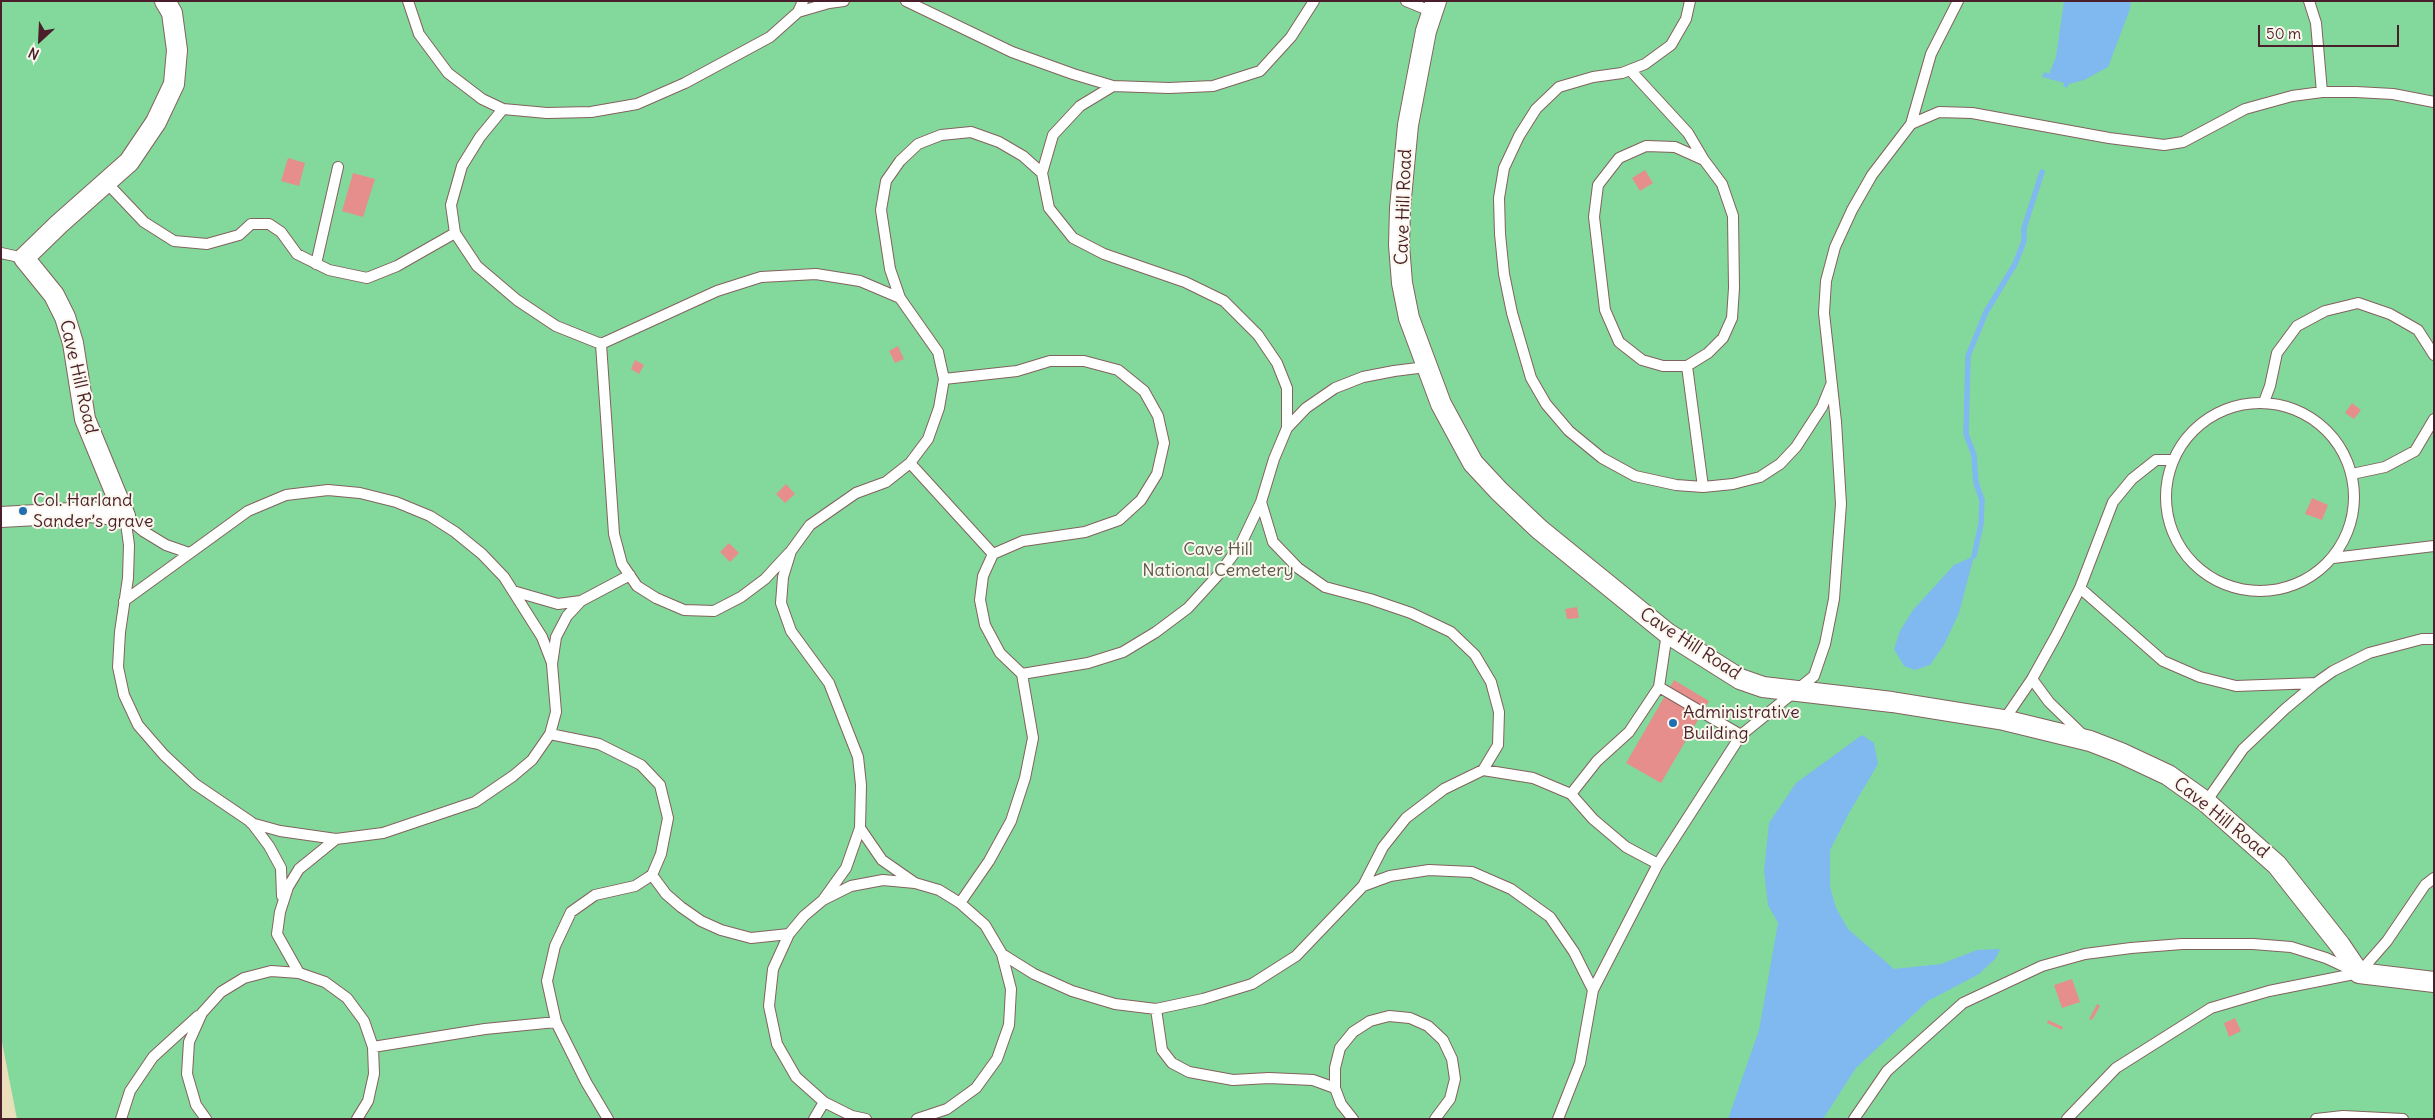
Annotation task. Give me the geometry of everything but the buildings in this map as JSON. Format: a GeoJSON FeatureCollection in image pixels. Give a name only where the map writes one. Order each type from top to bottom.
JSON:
{"type":"FeatureCollection","features":[{"type":"Feature","properties":{"kind":"street"},"geometry":{"type":"LineString","coordinates":[[24,258],[129,162],[156,122],[174,84],[178,50],[172,13],[165,1]]}},
{"type":"Feature","properties":{"kind":"street","name":"Cave Hill Road"},"geometry":{"type":"LineString","coordinates":[[1434,7],[1426,31],[1408,125],[1399,245],[1402,283],[1409,318],[1441,404],[1474,463],[1499,491],[1539,529],[1667,633],[1740,679],[1763,687],[1892,702],[2004,720],[2090,741],[2168,775],[2206,802],[2277,865],[2330,931],[2359,973]]}},
{"type":"Feature","properties":{"kind":"street","name":"Cave Hill Road"},"geometry":{"type":"LineString","coordinates":[[24,258],[54,295],[65,317],[74,343],[85,419],[125,516]]}},
{"type":"Feature","properties":{"kind":"street"},"geometry":{"type":"LineString","coordinates":[[1,517],[90,512],[125,516]]}},
{"type":"Feature","properties":{"kind":"street"},"geometry":{"type":"LineString","coordinates":[[2359,973],[2434,982]]}},
{"type":"Feature","properties":{"kind":"lane"},"geometry":{"type":"LineString","coordinates":[[408,1],[419,34],[448,73],[482,98],[502,109],[547,113],[591,112],[637,104],[728,61],[770,37],[798,12],[803,1]]}},
{"type":"Feature","properties":{"kind":"lane"},"geometry":{"type":"LineString","coordinates":[[798,12],[844,1]]}},
{"type":"Feature","properties":{"kind":"lane"},"geometry":{"type":"LineString","coordinates":[[905,1],[1012,52],[1113,86],[1213,86],[1260,71],[1291,37],[1314,1]]}},
{"type":"Feature","properties":{"kind":"lane"},"geometry":{"type":"LineString","coordinates":[[1406,1],[1434,7]]}},
{"type":"Feature","properties":{"kind":"lane"},"geometry":{"type":"LineString","coordinates":[[1690,1],[1686,19],[1671,45],[1645,64],[1630,70],[1559,86],[1536,108],[1519,136],[1504,168],[1499,198],[1504,274],[1512,313],[1530,378],[1546,404],[1569,432],[1602,458],[1635,476],[1676,485],[1703,486],[1733,484],[1760,477],[1780,464],[1796,446],[1822,407],[1831,384]]}},
{"type":"Feature","properties":{"kind":"lane"},"geometry":{"type":"LineString","coordinates":[[1558,1119],[1580,1063],[1593,990],[1658,864],[1741,735],[1799,691],[1814,676],[1825,644],[1834,599],[1841,504],[1839,456],[1824,313],[1826,281],[1835,247],[1872,175],[1911,124],[1931,54],[1958,1]]}},
{"type":"Feature","properties":{"kind":"lane"},"geometry":{"type":"LineString","coordinates":[[2309,1],[2316,23],[2322,92]]}},
{"type":"Feature","properties":{"kind":"lane"},"geometry":{"type":"LineString","coordinates":[[1630,70],[1688,133],[1704,160],[1722,184],[1734,216],[1734,298],[1732,318],[1723,338],[1708,353],[1687,366],[1663,366],[1642,360],[1619,342],[1605,310],[1594,217],[1598,185],[1619,158],[1646,146],[1675,146],[1704,160]]}},
{"type":"Feature","properties":{"kind":"lane"},"geometry":{"type":"LineString","coordinates":[[1113,86],[1080,106],[1053,135],[1042,173],[1049,208],[1072,238],[1104,254],[1185,282],[1224,301],[1258,335],[1278,363],[1286,388],[1287,428]]}},
{"type":"Feature","properties":{"kind":"lane"},"geometry":{"type":"LineString","coordinates":[[1911,124],[1939,112],[1972,113],[2109,138],[2164,145],[2183,142],[2245,109],[2292,96],[2322,92],[2393,94],[2434,102]]}},
{"type":"Feature","properties":{"kind":"lane"},"geometry":{"type":"LineString","coordinates":[[502,109],[480,137],[462,166],[451,205],[455,233],[477,266],[517,300],[556,326],[601,344],[717,291],[762,277],[816,274],[860,281],[900,298]]}},
{"type":"Feature","properties":{"kind":"lane"},"geometry":{"type":"LineString","coordinates":[[601,344],[614,534],[622,564],[637,586],[656,598],[684,610],[714,611],[741,597],[765,579],[791,551],[810,525],[832,508],[856,493],[886,482],[910,463],[928,439],[939,408],[944,378],[938,352],[900,298],[890,269],[881,210],[886,181],[900,161],[918,144],[941,135],[971,132],[999,142],[1023,156],[1042,173]]}},
{"type":"Feature","properties":{"kind":"lane"},"geometry":{"type":"LineString","coordinates":[[316,264],[338,167]]}},
{"type":"Feature","properties":{"kind":"lane"},"geometry":{"type":"LineString","coordinates":[[106,182],[144,222],[174,241],[207,244],[238,235],[251,224],[269,224],[281,232],[297,254],[328,270],[366,278],[397,266],[455,233]]}},
{"type":"Feature","properties":{"kind":"lane"},"geometry":{"type":"LineString","coordinates":[[1,253],[24,258]]}},
{"type":"Feature","properties":{"kind":"lane"},"geometry":{"type":"LineString","coordinates":[[2264,402],[2270,386],[2277,353],[2297,326],[2325,311],[2358,303],[2390,314],[2418,330],[2434,355]]}},
{"type":"Feature","properties":{"kind":"lane"},"geometry":{"type":"LineString","coordinates":[[944,378],[1017,371],[1050,361],[1084,361],[1118,370],[1144,391],[1158,416],[1164,443],[1157,474],[1141,500],[1119,520],[1085,532],[1023,541],[993,554],[983,576],[980,600],[985,625],[1000,653],[1022,674],[1033,738],[1025,778],[1011,821],[989,861],[960,903]]}},
{"type":"Feature","properties":{"kind":"lane"},"geometry":{"type":"LineString","coordinates":[[1687,366],[1703,486]]}},
{"type":"Feature","properties":{"kind":"lane"},"geometry":{"type":"LineString","coordinates":[[1022,674],[1088,663],[1123,652],[1156,632],[1188,608],[1219,574],[1241,544],[1261,502],[1274,459],[1287,428],[1306,408],[1335,388],[1363,378],[1394,370],[1426,367]]}},
{"type":"Feature","properties":{"kind":"lane"},"geometry":{"type":"LineString","coordinates":[[2264,402],[2294,408],[2320,424],[2340,446],[2352,474],[2355,504],[2349,533],[2333,558],[2311,578],[2283,589],[2253,592],[2224,584],[2199,569],[2179,546],[2168,519],[2166,489],[2173,460],[2188,436],[2209,417],[2235,406],[2264,402]]}},
{"type":"Feature","properties":{"kind":"lane"},"geometry":{"type":"LineString","coordinates":[[2352,474],[2386,467],[2415,451],[2434,419]]}},
{"type":"Feature","properties":{"kind":"lane"},"geometry":{"type":"LineString","coordinates":[[2004,720],[2032,679],[2080,588],[2113,502],[2132,479],[2156,460],[2173,460]]}},
{"type":"Feature","properties":{"kind":"lane"},"geometry":{"type":"LineString","coordinates":[[910,463],[993,554]]}},
{"type":"Feature","properties":{"kind":"lane"},"geometry":{"type":"LineString","coordinates":[[124,601],[248,511],[286,495],[328,490],[360,493],[396,502],[430,516],[455,532],[482,554],[504,576],[542,637],[552,664]]}},
{"type":"Feature","properties":{"kind":"lane"},"geometry":{"type":"LineString","coordinates":[[1002,954],[1034,974],[1072,991],[1115,1004],[1156,1009],[1203,999],[1252,984],[1296,956],[1363,886],[1383,847],[1406,818],[1444,789],[1483,770],[1498,745],[1499,712],[1491,682],[1475,655],[1450,632],[1411,613],[1370,599],[1324,587],[1298,568],[1273,542],[1261,502]]}},
{"type":"Feature","properties":{"kind":"lane"},"geometry":{"type":"LineString","coordinates":[[125,516],[151,536],[189,554]]}},
{"type":"Feature","properties":{"kind":"lane"},"geometry":{"type":"LineString","coordinates":[[125,516],[129,545],[118,667],[124,695],[138,725],[164,755],[195,784],[251,822],[280,831],[336,839],[383,833],[475,802],[513,776],[532,760],[550,734],[556,712],[552,664],[556,637],[568,616],[581,601]]}},
{"type":"Feature","properties":{"kind":"lane"},"geometry":{"type":"LineString","coordinates":[[2333,558],[2434,546]]}},
{"type":"Feature","properties":{"kind":"lane"},"geometry":{"type":"LineString","coordinates":[[791,551],[783,577],[781,603],[791,632],[829,683],[858,758],[861,785],[860,828],[846,868],[822,900],[804,916],[789,934],[773,969],[769,1006],[777,1044],[796,1076],[824,1102],[852,1116],[866,1119]]}},
{"type":"Feature","properties":{"kind":"lane"},"geometry":{"type":"LineString","coordinates":[[513,591],[558,604],[581,601],[630,575]]}},
{"type":"Feature","properties":{"kind":"lane"},"geometry":{"type":"LineString","coordinates":[[2080,588],[2163,661],[2200,677],[2236,686],[2316,683]]}},
{"type":"Feature","properties":{"kind":"lane"},"geometry":{"type":"LineString","coordinates":[[1572,794],[1597,761],[1629,732],[1659,687],[1667,633]]}},
{"type":"Feature","properties":{"kind":"lane"},"geometry":{"type":"LineString","coordinates":[[2206,802],[2243,749],[2316,683],[2333,671],[2369,653],[2422,639],[2434,639]]}},
{"type":"Feature","properties":{"kind":"lane"},"geometry":{"type":"LineString","coordinates":[[2032,679],[2049,702],[2090,741]]}},
{"type":"Feature","properties":{"kind":"lane"},"geometry":{"type":"LineString","coordinates":[[1659,687],[1741,735]]}},
{"type":"Feature","properties":{"kind":"lane"},"geometry":{"type":"LineString","coordinates":[[550,734],[599,744],[640,765],[660,785],[668,818],[662,854],[652,875],[635,886],[595,895],[572,912],[555,946],[547,981],[556,1022],[586,1082],[608,1119]]}},
{"type":"Feature","properties":{"kind":"lane"},"geometry":{"type":"LineString","coordinates":[[1483,770],[1533,778],[1572,794],[1593,819],[1626,847],[1658,864]]}},
{"type":"Feature","properties":{"kind":"lane"},"geometry":{"type":"LineString","coordinates":[[251,822],[269,846],[281,868],[283,887],[277,934],[299,973]]}},
{"type":"Feature","properties":{"kind":"lane"},"geometry":{"type":"LineString","coordinates":[[860,828],[882,860],[915,883]]}},
{"type":"Feature","properties":{"kind":"lane"},"geometry":{"type":"LineString","coordinates":[[280,912],[288,887],[299,869],[336,839]]}},
{"type":"Feature","properties":{"kind":"lane"},"geometry":{"type":"LineString","coordinates":[[1363,886],[1390,876],[1429,870],[1472,872],[1511,889],[1550,917],[1574,952],[1593,990]]}},
{"type":"Feature","properties":{"kind":"lane"},"geometry":{"type":"LineString","coordinates":[[652,875],[666,894],[681,907],[701,921],[721,930],[751,938],[789,934]]}},
{"type":"Feature","properties":{"kind":"lane"},"geometry":{"type":"LineString","coordinates":[[2067,1119],[2116,1068],[2211,1008],[2269,991],[2359,973],[2387,941],[2425,885],[2434,878]]}},
{"type":"Feature","properties":{"kind":"lane"},"geometry":{"type":"LineString","coordinates":[[822,900],[851,886],[883,880],[915,883],[939,890],[960,903],[985,926],[1002,954],[1011,989],[1011,998],[1009,1025],[997,1059],[976,1088],[946,1109],[917,1119]]}},
{"type":"Feature","properties":{"kind":"lane"},"geometry":{"type":"LineString","coordinates":[[1854,1119],[1887,1071],[1963,1003],[2050,964],[2085,954],[2131,948],[2182,944],[2253,944],[2290,948],[2326,958],[2359,973]]}},
{"type":"Feature","properties":{"kind":"lane"},"geometry":{"type":"LineString","coordinates":[[121,1119],[130,1091],[153,1057],[202,1013],[221,992],[244,978],[271,971],[299,973],[325,982],[347,998],[364,1021],[373,1047],[374,1074],[368,1101],[357,1119]]}},
{"type":"Feature","properties":{"kind":"lane"},"geometry":{"type":"LineString","coordinates":[[1156,1009],[1162,1050],[1172,1063],[1189,1072],[1233,1080],[1269,1078],[1313,1080],[1335,1088]]}},
{"type":"Feature","properties":{"kind":"lane"},"geometry":{"type":"LineString","coordinates":[[202,1013],[189,1042],[187,1074],[196,1105],[206,1119]]}},
{"type":"Feature","properties":{"kind":"lane"},"geometry":{"type":"LineString","coordinates":[[1353,1119],[1341,1104],[1335,1088],[1334,1068],[1338,1055],[1353,1032],[1370,1021],[1389,1016],[1410,1018],[1428,1026],[1443,1040],[1452,1058],[1455,1079],[1450,1098],[1436,1119]]}},
{"type":"Feature","properties":{"kind":"lane"},"geometry":{"type":"LineString","coordinates":[[373,1047],[485,1029],[556,1022]]}},
{"type":"Feature","properties":{"kind":"lane"},"geometry":{"type":"LineString","coordinates":[[814,1119],[824,1102]]}},
{"type":"Feature","properties":{"kind":"lane"},"geometry":{"type":"LineString","coordinates":[[2316,1119],[2343,1116],[2403,1119]]}},
{"type":"Feature","properties":{"kind":"green space","name":"Cave Hill National Cemetery"},"geometry":{"type":"Polygon","coordinates":[[[1,1],[2434,1],[2434,1119],[17,1119],[1,1037],[1,1]]]}},
{"type":"Feature","properties":{"kind":"water"},"geometry":{"type":"Polygon","coordinates":[[[2064,1],[2131,1],[2130,9],[2108,67],[2084,80],[2069,84],[2067,88],[2063,86],[2064,83],[2042,77],[2044,72],[2049,74],[2056,57],[2064,1]]]}},
{"type":"Feature","properties":{"kind":"water"},"geometry":{"type":"Polygon","coordinates":[[[1974,556],[1959,613],[1944,645],[1930,665],[1915,670],[1904,666],[1894,649],[1900,631],[1913,610],[1954,565],[1974,556]]]}},
{"type":"Feature","properties":{"kind":"water"},"geometry":{"type":"Polygon","coordinates":[[[1862,735],[1874,743],[1878,764],[1830,850],[1830,887],[1836,908],[1848,929],[1894,969],[1941,964],[1977,950],[2000,949],[1996,958],[1979,974],[1928,1001],[1856,1068],[1823,1119],[1728,1119],[1759,1030],[1778,923],[1768,905],[1764,871],[1769,823],[1796,783],[1862,735]]]}},
{"type":"Feature","properties":{"kind":"waterway"},"geometry":{"type":"LineString","coordinates":[[1974,556],[1981,524],[1982,500],[1976,483],[1974,455],[1966,434],[1968,356],[1986,312],[2015,264],[2024,241],[2024,228],[2042,172]]}},
{"type":"Feature","properties":{"kind":"place","name":"Col. Harland Sander’s grave"},"geometry":{"type":"Point","coordinates":[23,511]}},
{"type":"Feature","properties":{"kind":"place","name":"Administrative Building"},"geometry":{"type":"Point","coordinates":[1673,723]}}]}
